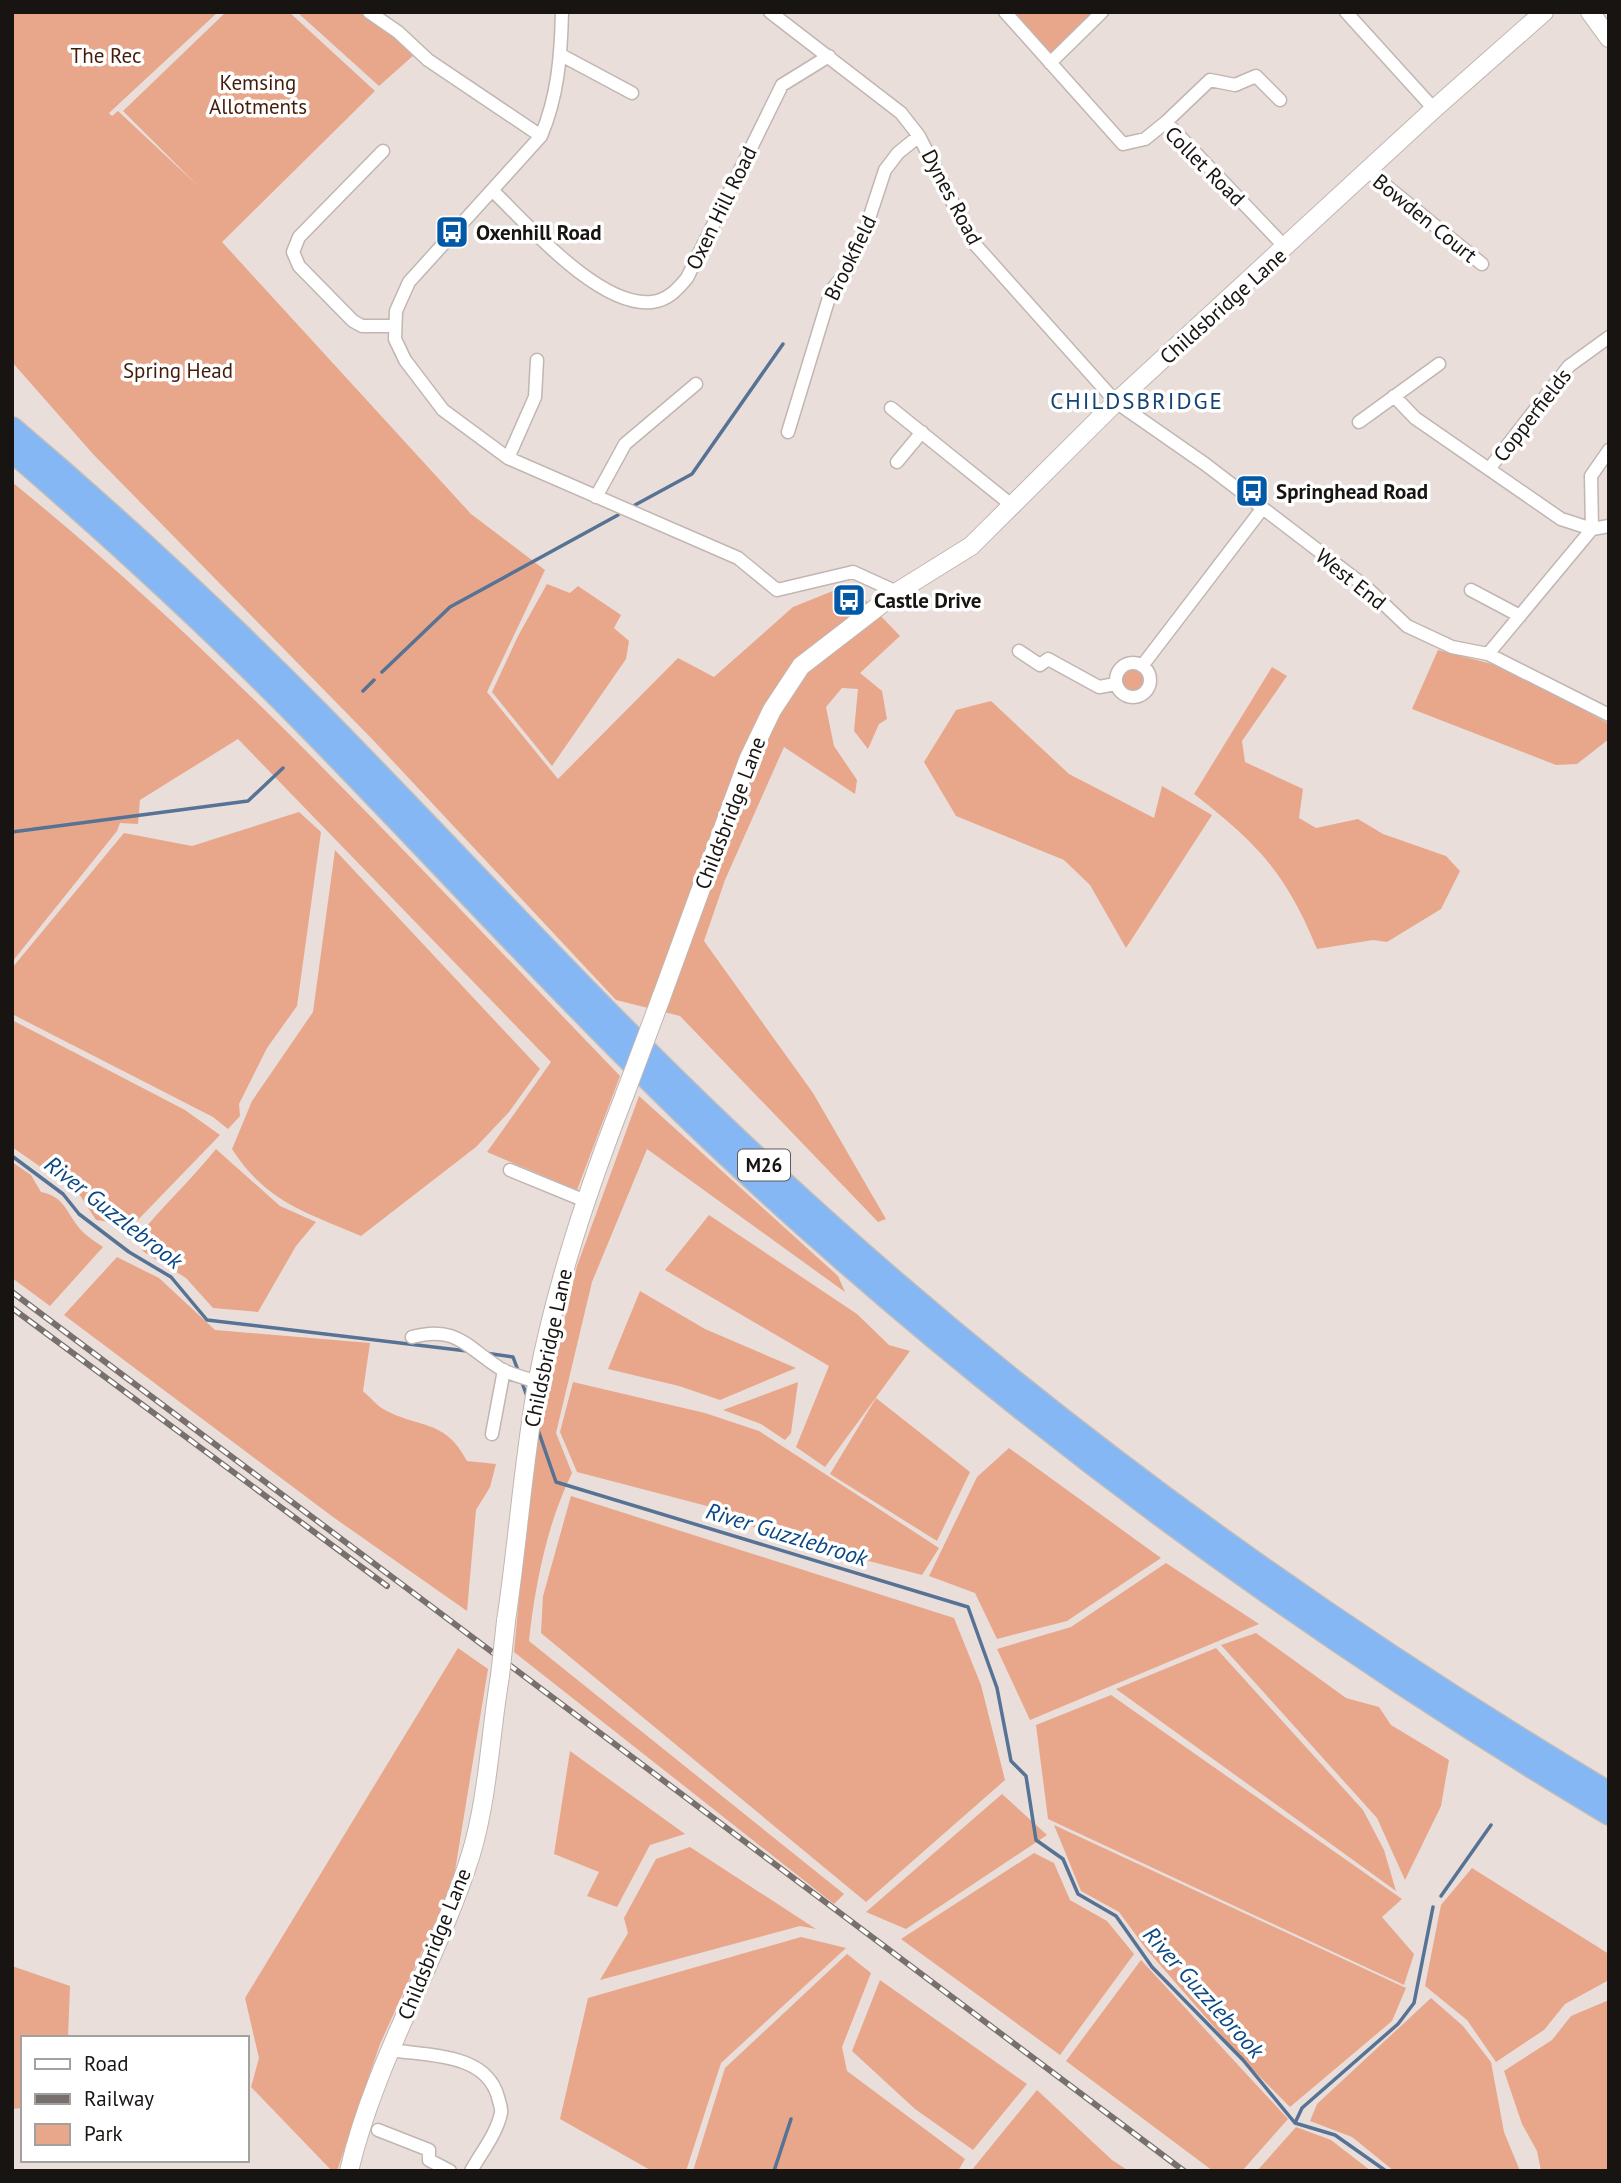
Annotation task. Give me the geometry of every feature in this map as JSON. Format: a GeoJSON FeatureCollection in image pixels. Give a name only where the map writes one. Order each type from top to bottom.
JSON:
{"type":"FeatureCollection","features":[{"type":"Feature","properties":{"kind":"highway","name":"M26"},"geometry":{"type":"LineString","coordinates":[[12,428],[104,508],[261,655],[649,1055],[757,1158],[909,1295],[1071,1427],[1228,1544],[1429,1681],[1609,1793]]}},
{"type":"Feature","properties":{"kind":"highway","name":"M26"},"geometry":{"type":"LineString","coordinates":[[12,451],[245,664],[594,1026],[717,1145],[867,1282],[1092,1466],[1231,1568],[1419,1697],[1609,1814]]}},
{"type":"Feature","properties":{"kind":"street"},"geometry":{"type":"LineString","coordinates":[[369,12],[398,32],[428,60],[541,136]]}},
{"type":"Feature","properties":{"kind":"street"},"geometry":{"type":"LineString","coordinates":[[562,12],[561,55],[552,110],[541,136],[494,192],[409,282],[400,299],[394,326],[398,350],[439,405],[508,458],[738,558],[777,590],[853,572],[874,579],[897,592]]}},
{"type":"Feature","properties":{"kind":"street","name":"Dynes Road"},"geometry":{"type":"LineString","coordinates":[[769,12],[901,113],[919,136],[972,241],[1116,402]]}},
{"type":"Feature","properties":{"kind":"street","name":"Collet Road"},"geometry":{"type":"LineString","coordinates":[[1004,12],[1123,144],[1145,139],[1166,121],[1286,248]]}},
{"type":"Feature","properties":{"kind":"street"},"geometry":{"type":"LineString","coordinates":[[1050,63],[1102,12]]}},
{"type":"Feature","properties":{"kind":"street"},"geometry":{"type":"LineString","coordinates":[[1346,12],[1434,109]]}},
{"type":"Feature","properties":{"kind":"street","name":"Childsbridge Lane"},"geometry":{"type":"LineString","coordinates":[[349,2171],[355,2146],[391,2050],[452,1909],[471,1851],[482,1801],[500,1676],[520,1491],[538,1382],[583,1200],[661,998],[735,791],[772,710],[802,666],[897,592],[971,546],[1014,507],[1116,402],[1434,109],[1544,12]]}},
{"type":"Feature","properties":{"kind":"street"},"geometry":{"type":"LineString","coordinates":[[1590,12],[1609,38]]}},
{"type":"Feature","properties":{"kind":"street"},"geometry":{"type":"LineString","coordinates":[[561,55],[632,93]]}},
{"type":"Feature","properties":{"kind":"street","name":"Oxen Hill Road"},"geometry":{"type":"LineString","coordinates":[[494,192],[554,250],[608,290],[634,301],[654,302],[664,298],[687,278],[782,85],[829,56]]}},
{"type":"Feature","properties":{"kind":"street"},"geometry":{"type":"LineString","coordinates":[[1166,121],[1210,80],[1235,85],[1256,76],[1280,100]]}},
{"type":"Feature","properties":{"kind":"street","name":"Brookfield"},"geometry":{"type":"LineString","coordinates":[[788,432],[831,291],[848,271],[861,243],[885,170],[898,153],[919,136]]}},
{"type":"Feature","properties":{"kind":"street"},"geometry":{"type":"LineString","coordinates":[[383,151],[299,237],[293,247],[293,257],[353,321],[362,326],[394,326]]}},
{"type":"Feature","properties":{"kind":"street","name":"Bowden Court"},"geometry":{"type":"LineString","coordinates":[[1368,172],[1482,264]]}},
{"type":"Feature","properties":{"kind":"street","name":"Copperfields"},"geometry":{"type":"LineString","coordinates":[[1489,469],[1569,366],[1609,337]]}},
{"type":"Feature","properties":{"kind":"street"},"geometry":{"type":"LineString","coordinates":[[508,458],[535,397],[537,360]]}},
{"type":"Feature","properties":{"kind":"street"},"geometry":{"type":"LineString","coordinates":[[1359,422],[1439,364]]}},
{"type":"Feature","properties":{"kind":"street"},"geometry":{"type":"LineString","coordinates":[[596,496],[625,444],[696,384]]}},
{"type":"Feature","properties":{"kind":"street","name":"Copperfields"},"geometry":{"type":"LineString","coordinates":[[1394,396],[1415,418],[1561,519],[1592,529]]}},
{"type":"Feature","properties":{"kind":"street","name":"West End"},"geometry":{"type":"LineString","coordinates":[[1116,402],[1366,587],[1407,626],[1451,647],[1488,654],[1609,715]]}},
{"type":"Feature","properties":{"kind":"street"},"geometry":{"type":"LineString","coordinates":[[891,408],[1014,507]]}},
{"type":"Feature","properties":{"kind":"street"},"geometry":{"type":"LineString","coordinates":[[897,462],[922,432]]}},
{"type":"Feature","properties":{"kind":"street"},"geometry":{"type":"LineString","coordinates":[[1592,529],[1591,476],[1609,450]]}},
{"type":"Feature","properties":{"kind":"street"},"geometry":{"type":"LineString","coordinates":[[1142,666],[1262,509]]}},
{"type":"Feature","properties":{"kind":"street"},"geometry":{"type":"LineString","coordinates":[[1488,654],[1592,529],[1609,526]]}},
{"type":"Feature","properties":{"kind":"street"},"geometry":{"type":"LineString","coordinates":[[1471,590],[1520,616]]}},
{"type":"Feature","properties":{"kind":"street"},"geometry":{"type":"LineString","coordinates":[[1018,651],[1040,665],[1048,659],[1099,687],[1116,684]]}},
{"type":"Feature","properties":{"kind":"street"},"geometry":{"type":"LineString","coordinates":[[1135,663],[1142,666],[1150,678],[1143,694],[1127,696],[1116,684],[1117,673],[1125,665],[1135,663]]}},
{"type":"Feature","properties":{"kind":"street"},"geometry":{"type":"LineString","coordinates":[[510,1170],[583,1200]]}},
{"type":"Feature","properties":{"kind":"street"},"geometry":{"type":"LineString","coordinates":[[412,1337],[433,1331],[453,1336],[504,1370],[538,1382]]}},
{"type":"Feature","properties":{"kind":"street"},"geometry":{"type":"LineString","coordinates":[[492,1434],[504,1370]]}},
{"type":"Feature","properties":{"kind":"street"},"geometry":{"type":"LineString","coordinates":[[391,2050],[469,2064],[485,2071],[495,2086],[502,2111],[494,2133],[471,2171]]}},
{"type":"Feature","properties":{"kind":"street"},"geometry":{"type":"LineString","coordinates":[[378,2130],[429,2150],[429,2160],[450,2171]]}},
{"type":"Feature","properties":{"kind":"green space","name":"Spring Head"},"geometry":{"type":"Polygon","coordinates":[[[12,12],[218,12],[109,113],[112,116],[118,111],[197,185],[123,111],[226,12],[289,12],[375,91],[222,242],[471,514],[545,570],[487,692],[558,779],[678,658],[714,677],[793,607],[850,584],[900,636],[860,673],[882,691],[887,719],[879,724],[868,749],[854,731],[858,689],[842,688],[826,707],[834,746],[857,780],[855,794],[784,747],[725,880],[704,941],[813,1093],[886,1219],[878,1222],[680,1016],[616,1000],[374,741],[93,454],[12,362],[12,12]]]}},
{"type":"Feature","properties":{"kind":"green space"},"geometry":{"type":"Polygon","coordinates":[[[297,12],[361,12],[415,54],[379,86],[297,12]]]}},
{"type":"Feature","properties":{"kind":"green space"},"geometry":{"type":"Polygon","coordinates":[[[1010,12],[1096,12],[1049,57],[1010,12]]]}},
{"type":"Feature","properties":{"kind":"green space"},"geometry":{"type":"Polygon","coordinates":[[[12,482],[93,550],[249,694],[620,1076],[577,1190],[487,1152],[551,1062],[238,739],[140,800],[138,824],[120,823],[117,831],[12,962],[12,482]]]}},
{"type":"Feature","properties":{"kind":"green space"},"geometry":{"type":"Polygon","coordinates":[[[547,584],[570,593],[578,586],[621,615],[614,628],[629,641],[626,659],[552,766],[492,692],[518,636],[547,584]]]}},
{"type":"Feature","properties":{"kind":"green space"},"geometry":{"type":"Polygon","coordinates":[[[1438,650],[1507,668],[1609,724],[1609,739],[1577,764],[1556,765],[1412,709],[1438,650]]]}},
{"type":"Feature","properties":{"kind":"green space"},"geometry":{"type":"Polygon","coordinates":[[[1272,667],[1287,676],[1242,741],[1245,762],[1303,789],[1299,818],[1316,828],[1358,819],[1383,834],[1446,856],[1460,871],[1441,909],[1387,942],[1373,940],[1317,949],[1294,900],[1268,862],[1236,829],[1194,794],[1272,667]]]}},
{"type":"Feature","properties":{"kind":"green space"},"geometry":{"type":"Polygon","coordinates":[[[1133,669],[1141,672],[1144,680],[1141,688],[1133,691],[1125,688],[1122,680],[1125,672],[1133,669]]]}},
{"type":"Feature","properties":{"kind":"green space"},"geometry":{"type":"Polygon","coordinates":[[[991,701],[1069,774],[1154,818],[1162,786],[1212,815],[1126,948],[1090,885],[1064,860],[956,816],[924,762],[956,710],[991,701]]]}},
{"type":"Feature","properties":{"kind":"green space"},"geometry":{"type":"Polygon","coordinates":[[[299,812],[321,832],[297,1006],[267,1048],[239,1104],[240,1116],[228,1129],[213,1117],[12,1014],[12,968],[124,833],[192,846],[299,812]]]}},
{"type":"Feature","properties":{"kind":"green space"},"geometry":{"type":"Polygon","coordinates":[[[335,850],[540,1069],[509,1112],[476,1147],[361,1236],[305,1212],[273,1193],[245,1167],[232,1149],[252,1101],[313,1012],[335,850]]]}},
{"type":"Feature","properties":{"kind":"green space"},"geometry":{"type":"Polygon","coordinates":[[[12,1020],[185,1110],[220,1135],[133,1225],[96,1220],[74,1186],[55,1177],[12,1147],[12,1020]]]}},
{"type":"Feature","properties":{"kind":"green space"},"geometry":{"type":"Polygon","coordinates":[[[639,1096],[838,1276],[845,1292],[647,1149],[592,1282],[556,1433],[572,1473],[543,1555],[529,1641],[844,1894],[834,1904],[514,1652],[532,1460],[577,1266],[639,1096]]]}},
{"type":"Feature","properties":{"kind":"green space"},"geometry":{"type":"Polygon","coordinates":[[[216,1149],[280,1206],[316,1222],[296,1246],[258,1312],[213,1308],[186,1278],[144,1252],[135,1240],[216,1149]]]}},
{"type":"Feature","properties":{"kind":"green space"},"geometry":{"type":"Polygon","coordinates":[[[12,1162],[31,1175],[41,1192],[60,1201],[80,1229],[103,1247],[50,1306],[12,1278],[12,1162]]]}},
{"type":"Feature","properties":{"kind":"green space"},"geometry":{"type":"Polygon","coordinates":[[[709,1215],[857,1314],[889,1345],[910,1351],[825,1467],[796,1447],[829,1366],[665,1270],[709,1215]]]}},
{"type":"Feature","properties":{"kind":"green space"},"geometry":{"type":"Polygon","coordinates":[[[117,1257],[159,1278],[215,1330],[370,1343],[363,1391],[382,1408],[441,1431],[459,1448],[467,1461],[496,1464],[490,1487],[476,1510],[467,1611],[333,1517],[64,1315],[117,1257]]]}},
{"type":"Feature","properties":{"kind":"green space"},"geometry":{"type":"Polygon","coordinates":[[[640,1291],[705,1329],[796,1368],[720,1400],[679,1386],[608,1369],[640,1291]]]}},
{"type":"Feature","properties":{"kind":"green space"},"geometry":{"type":"Polygon","coordinates":[[[573,1382],[705,1413],[759,1431],[939,1548],[922,1575],[774,1536],[707,1506],[577,1472],[560,1432],[573,1382]]]}},
{"type":"Feature","properties":{"kind":"green space"},"geometry":{"type":"Polygon","coordinates":[[[798,1382],[791,1433],[785,1440],[761,1424],[723,1410],[798,1382]]]}},
{"type":"Feature","properties":{"kind":"green space"},"geometry":{"type":"Polygon","coordinates":[[[876,1398],[970,1472],[937,1541],[830,1474],[876,1398]]]}},
{"type":"Feature","properties":{"kind":"green space"},"geometry":{"type":"Polygon","coordinates":[[[1009,1448],[1161,1558],[1067,1621],[997,1639],[975,1593],[929,1576],[977,1477],[1009,1448]]]}},
{"type":"Feature","properties":{"kind":"green space"},"geometry":{"type":"Polygon","coordinates":[[[571,1496],[954,1618],[981,1685],[1005,1780],[866,1902],[541,1633],[543,1596],[571,1496]]]}},
{"type":"Feature","properties":{"kind":"green space"},"geometry":{"type":"Polygon","coordinates":[[[1166,1563],[1259,1624],[1030,1720],[997,1649],[1071,1627],[1166,1563]]]}},
{"type":"Feature","properties":{"kind":"green space"},"geometry":{"type":"Polygon","coordinates":[[[1256,1633],[1346,1698],[1379,1707],[1391,1725],[1449,1760],[1441,1806],[1405,1880],[1377,1818],[1221,1645],[1256,1633]]]}},
{"type":"Feature","properties":{"kind":"green space"},"geometry":{"type":"Polygon","coordinates":[[[458,1648],[488,1669],[453,1883],[380,2044],[337,2171],[332,2171],[251,2087],[259,2058],[245,1998],[458,1648]]]}},
{"type":"Feature","properties":{"kind":"green space"},"geometry":{"type":"Polygon","coordinates":[[[1216,1648],[1363,1810],[1384,1850],[1396,1891],[1116,1689],[1216,1648]]]}},
{"type":"Feature","properties":{"kind":"green space"},"geometry":{"type":"Polygon","coordinates":[[[1111,1695],[1402,1899],[1382,1917],[1414,1954],[1404,1985],[1048,1819],[1036,1725],[1111,1695]]]}},
{"type":"Feature","properties":{"kind":"green space"},"geometry":{"type":"Polygon","coordinates":[[[570,1751],[685,1834],[650,1845],[617,1907],[587,1896],[599,1872],[554,1854],[570,1751]]]}},
{"type":"Feature","properties":{"kind":"green space"},"geometry":{"type":"Polygon","coordinates":[[[1002,1794],[1047,1835],[906,1929],[866,1912],[1002,1794]]]}},
{"type":"Feature","properties":{"kind":"green space"},"geometry":{"type":"Polygon","coordinates":[[[1054,1825],[1406,1988],[1392,2021],[1290,2107],[1243,2060],[1147,1950],[1119,1912],[1081,1891],[1054,1825]]]}},
{"type":"Feature","properties":{"kind":"green space"},"geometry":{"type":"Polygon","coordinates":[[[690,1847],[816,1929],[800,1926],[600,1980],[628,1933],[624,1918],[656,1859],[690,1847]]]}},
{"type":"Feature","properties":{"kind":"green space"},"geometry":{"type":"Polygon","coordinates":[[[1034,1853],[1054,1863],[1070,1900],[1107,1921],[1134,1954],[1060,2055],[901,1939],[1034,1853]]]}},
{"type":"Feature","properties":{"kind":"green space"},"geometry":{"type":"Polygon","coordinates":[[[1472,1868],[1609,1954],[1609,1980],[1565,2004],[1544,2030],[1496,2062],[1467,2020],[1425,1986],[1441,1905],[1472,1868]]]}},
{"type":"Feature","properties":{"kind":"green space"},"geometry":{"type":"Polygon","coordinates":[[[801,1937],[846,1948],[721,2063],[686,2171],[652,2171],[560,2119],[588,1998],[801,1937]]]}},
{"type":"Feature","properties":{"kind":"green space"},"geometry":{"type":"Polygon","coordinates":[[[847,1954],[871,1973],[842,2047],[847,2071],[965,2159],[958,2171],[693,2171],[725,2068],[847,1954]]]}},
{"type":"Feature","properties":{"kind":"green space"},"geometry":{"type":"Polygon","coordinates":[[[1141,1960],[1288,2119],[1242,2171],[1213,2171],[1066,2061],[1141,1960]]]}},
{"type":"Feature","properties":{"kind":"green space"},"geometry":{"type":"Polygon","coordinates":[[[12,1966],[70,1986],[68,2036],[21,2036],[21,2108],[12,2109],[12,1966]]]}},
{"type":"Feature","properties":{"kind":"green space"},"geometry":{"type":"Polygon","coordinates":[[[880,1980],[1027,2084],[973,2150],[915,2109],[852,2051],[880,1980]]]}},
{"type":"Feature","properties":{"kind":"green space"},"geometry":{"type":"Polygon","coordinates":[[[1431,1998],[1463,2026],[1491,2062],[1504,2132],[1520,2171],[1394,2171],[1352,2137],[1310,2121],[1317,2104],[1431,1998]]]}},
{"type":"Feature","properties":{"kind":"green space"},"geometry":{"type":"Polygon","coordinates":[[[1609,2000],[1609,2171],[1541,2171],[1537,2151],[1522,2124],[1504,2071],[1552,2040],[1571,2016],[1609,2000]]]}},
{"type":"Feature","properties":{"kind":"green space"},"geometry":{"type":"Polygon","coordinates":[[[1037,2090],[1112,2160],[1129,2171],[971,2171],[1037,2090]]]}},
{"type":"Feature","properties":{"kind":"green space"},"geometry":{"type":"Polygon","coordinates":[[[1296,2127],[1331,2140],[1371,2171],[1257,2171],[1296,2127]]]}},
{"type":"Feature","properties":{"kind":"waterway"},"geometry":{"type":"LineString","coordinates":[[635,505],[692,474],[783,344]]}},
{"type":"Feature","properties":{"kind":"waterway"},"geometry":{"type":"LineString","coordinates":[[382,672],[450,607],[618,515]]}},
{"type":"Feature","properties":{"kind":"waterway"},"geometry":{"type":"LineString","coordinates":[[363,691],[374,680]]}},
{"type":"Feature","properties":{"kind":"waterway"},"geometry":{"type":"LineString","coordinates":[[12,832],[248,801],[283,768]]}},
{"type":"Feature","properties":{"kind":"waterway","name":"River Guzzlebrook"},"geometry":{"type":"LineString","coordinates":[[12,1156],[63,1194],[79,1214],[129,1252],[171,1277],[207,1320],[467,1351]]}},
{"type":"Feature","properties":{"kind":"waterway","name":"River Guzzlebrook"},"geometry":{"type":"LineString","coordinates":[[485,1353],[513,1357],[519,1373]]}},
{"type":"Feature","properties":{"kind":"waterway","name":"River Guzzlebrook"},"geometry":{"type":"LineString","coordinates":[[521,1380],[528,1399]]}},
{"type":"Feature","properties":{"kind":"waterway","name":"River Guzzlebrook"},"geometry":{"type":"LineString","coordinates":[[538,1430],[556,1482],[968,1607],[997,1688],[1011,1761],[1026,1776],[1036,1840],[1063,1859],[1078,1894],[1116,1916],[1152,1967],[1243,2060],[1295,2123],[1335,2135],[1386,2171]]}},
{"type":"Feature","properties":{"kind":"waterway"},"geometry":{"type":"LineString","coordinates":[[1441,1896],[1491,1825]]}},
{"type":"Feature","properties":{"kind":"waterway"},"geometry":{"type":"LineString","coordinates":[[1295,2123],[1302,2108],[1398,2024],[1414,2003],[1433,1907]]}},
{"type":"Feature","properties":{"kind":"waterway"},"geometry":{"type":"LineString","coordinates":[[774,2171],[791,2119]]}},
{"type":"Feature","properties":{"kind":"railway"},"geometry":{"type":"LineString","coordinates":[[12,1292],[1184,2171]]}},
{"type":"Feature","properties":{"kind":"railway"},"geometry":{"type":"LineString","coordinates":[[12,1308],[387,1586]]}},
{"type":"Feature","properties":{"kind":"place","name":"Oxenhill Road"},"geometry":{"type":"Point","coordinates":[452,232]}},
{"type":"Feature","properties":{"kind":"place","name":"Springhead Road"},"geometry":{"type":"Point","coordinates":[1252,491]}},
{"type":"Feature","properties":{"kind":"place","name":"Castle Drive"},"geometry":{"type":"Point","coordinates":[849,600]}},
{"type":"Feature","properties":{"kind":"district","name":"CHILDSBRIDGE"},"geometry":{"type":"Point","coordinates":[1137,400]}},
{"type":"Feature","properties":{"kind":"park label","name":"The Rec"},"geometry":{"type":"Point","coordinates":[106,55]}},
{"type":"Feature","properties":{"kind":"park label","name":"Kemsing Allotments"},"geometry":{"type":"Point","coordinates":[258,94]}}]}
